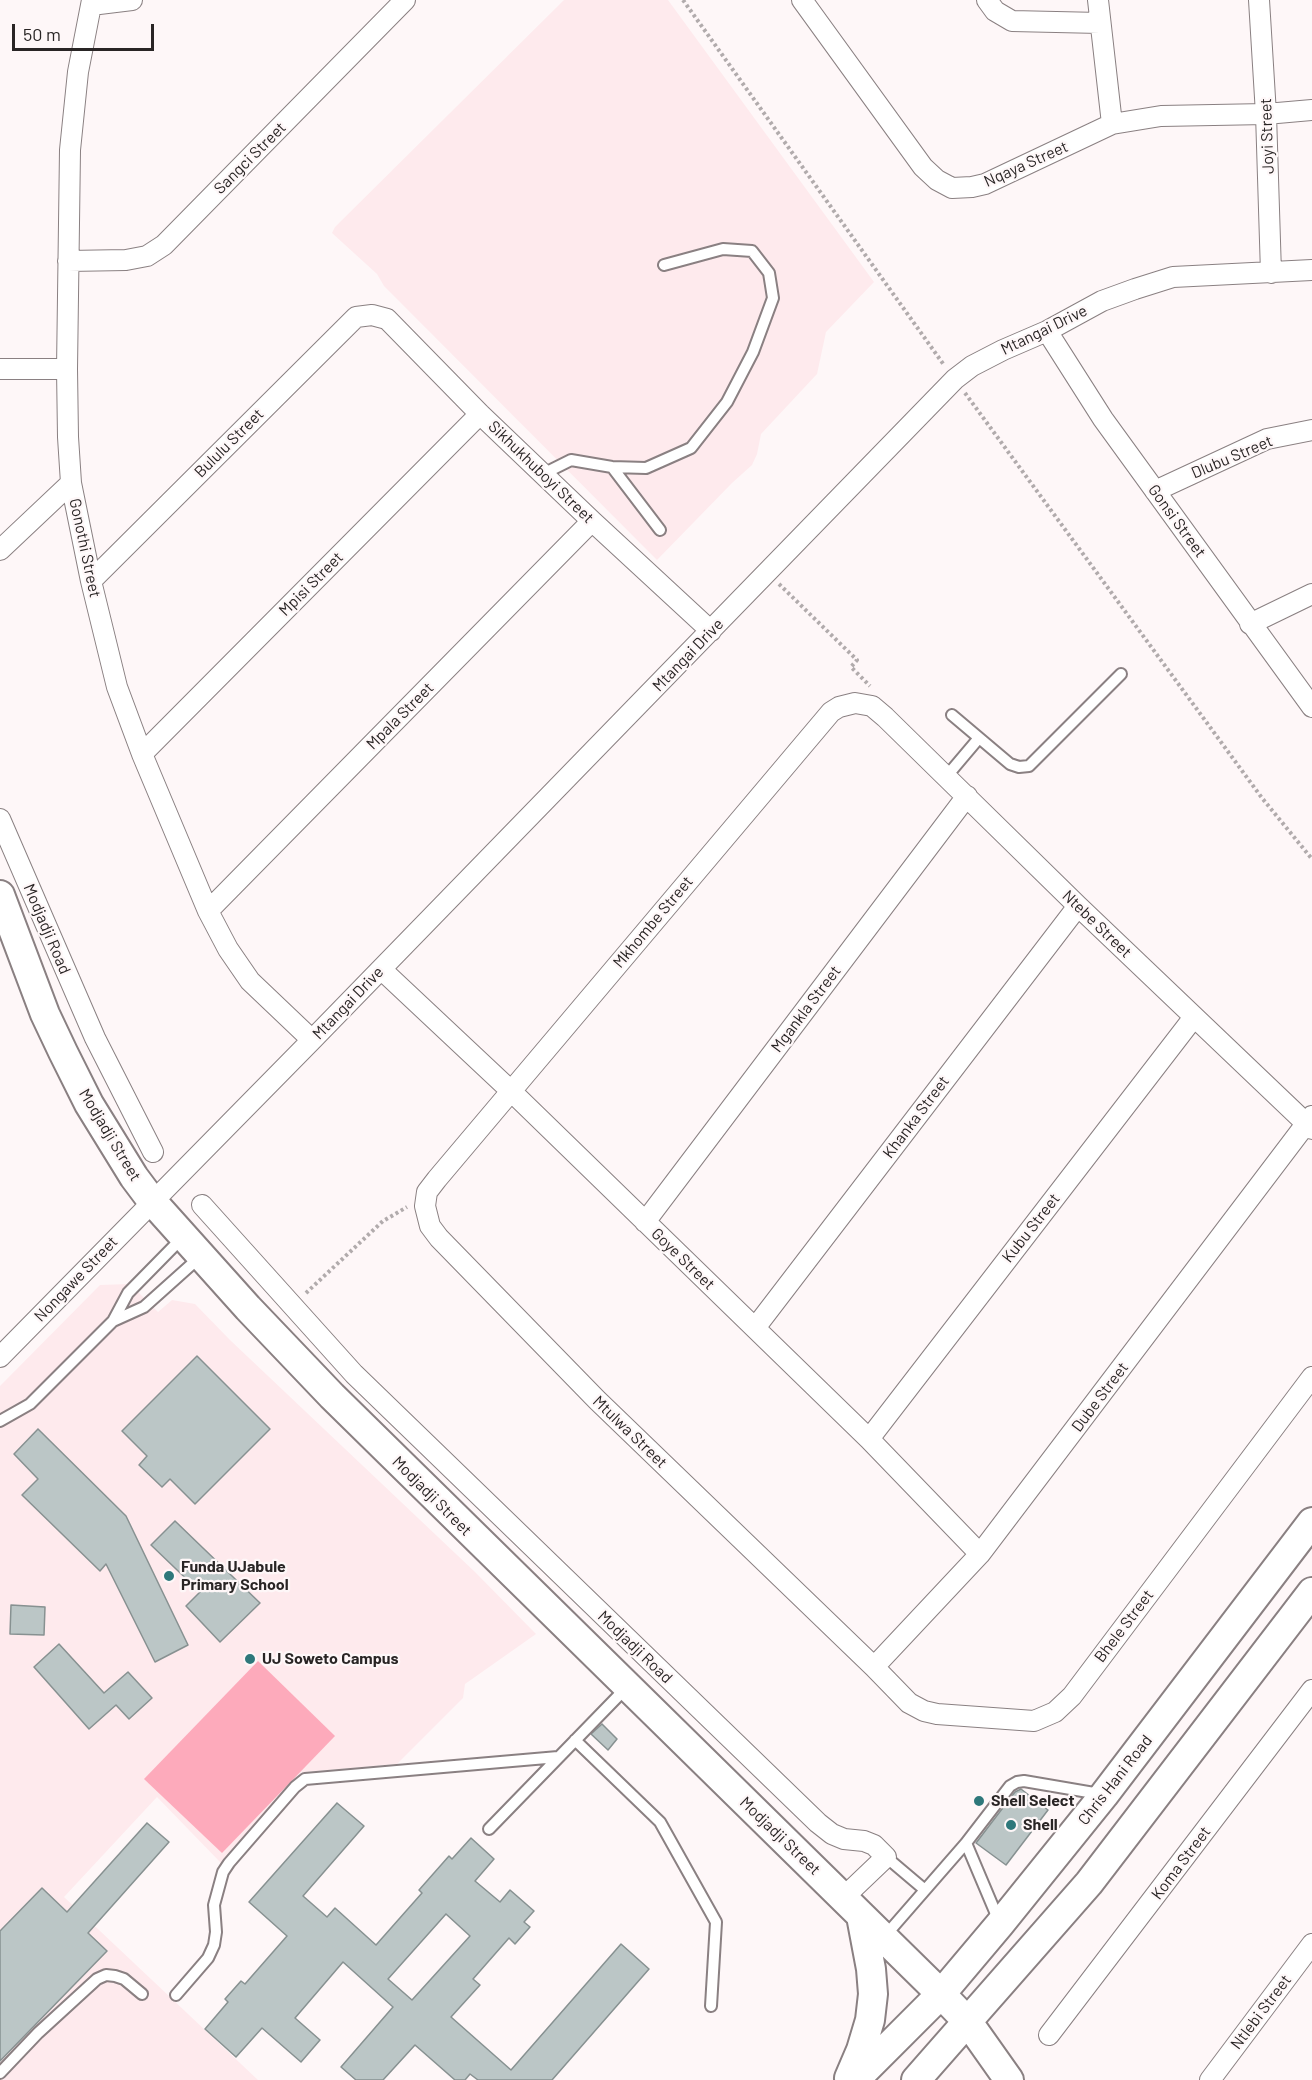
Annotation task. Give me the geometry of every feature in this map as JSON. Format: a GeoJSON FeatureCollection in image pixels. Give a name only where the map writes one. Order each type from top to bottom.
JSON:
{"type":"FeatureCollection","features":[{"type":"Feature","properties":{"kind":"street"},"geometry":{"type":"LineString","coordinates":[[92,2],[132,0]]}},
{"type":"Feature","properties":{"kind":"street","name":"Sangci Street"},"geometry":{"type":"LineString","coordinates":[[68,261],[126,260],[147,256],[164,245],[405,0]]}},
{"type":"Feature","properties":{"kind":"street","name":"Nqaya Street"},"geometry":{"type":"LineString","coordinates":[[802,0],[923,167],[937,180],[952,188],[985,184],[1112,124],[1161,116],[1211,113],[1266,114],[1312,110]]}},
{"type":"Feature","properties":{"kind":"street"},"geometry":{"type":"LineString","coordinates":[[987,0],[995,11],[1012,21],[1100,22]]}},
{"type":"Feature","properties":{"kind":"street"},"geometry":{"type":"LineString","coordinates":[[1098,0],[1112,124]]}},
{"type":"Feature","properties":{"kind":"street","name":"Joyi Street"},"geometry":{"type":"LineString","coordinates":[[1259,0],[1266,114],[1271,273]]}},
{"type":"Feature","properties":{"kind":"street","name":"Gonothi Street"},"geometry":{"type":"LineString","coordinates":[[92,2],[78,72],[70,150],[66,369],[71,483],[91,581],[117,687],[142,754],[208,911],[228,949],[250,981],[312,1040]]}},
{"type":"Feature","properties":{"kind":"street","name":"Mtangai Drive"},"geometry":{"type":"LineString","coordinates":[[152,1201],[312,1040],[955,379],[972,366],[1047,331],[1102,301],[1173,278],[1312,270]]}},
{"type":"Feature","properties":{"kind":"street","name":"Sikhukhuboyi Street"},"geometry":{"type":"LineString","coordinates":[[372,315],[387,319],[480,414],[711,631]]}},
{"type":"Feature","properties":{"kind":"street","name":"Bululu Street"},"geometry":{"type":"LineString","coordinates":[[91,581],[356,317],[372,315]]}},
{"type":"Feature","properties":{"kind":"street","name":"Gonsi Street"},"geometry":{"type":"LineString","coordinates":[[1047,331],[1103,419],[1312,707]]}},
{"type":"Feature","properties":{"kind":"street"},"geometry":{"type":"LineString","coordinates":[[0,369],[66,369]]}},
{"type":"Feature","properties":{"kind":"street","name":"Mpisi Street"},"geometry":{"type":"LineString","coordinates":[[142,754],[480,414]]}},
{"type":"Feature","properties":{"kind":"street","name":"Dlubu Street"},"geometry":{"type":"LineString","coordinates":[[1155,491],[1268,439],[1312,430]]}},
{"type":"Feature","properties":{"kind":"street"},"geometry":{"type":"LineString","coordinates":[[0,550],[71,483]]}},
{"type":"Feature","properties":{"kind":"street","name":"Mpala Street"},"geometry":{"type":"LineString","coordinates":[[208,911],[592,521]]}},
{"type":"Feature","properties":{"kind":"street"},"geometry":{"type":"LineString","coordinates":[[1250,624],[1312,594]]}},
{"type":"Feature","properties":{"kind":"street","name":"Mkhombe Street"},"geometry":{"type":"LineString","coordinates":[[426,1201],[427,1192],[437,1179],[831,712],[847,705],[862,703],[872,706],[885,717]]}},
{"type":"Feature","properties":{"kind":"street","name":"Ntebe Street"},"geometry":{"type":"LineString","coordinates":[[885,717],[1194,1017],[1310,1123]]}},
{"type":"Feature","properties":{"kind":"street","name":"Mgankla Street"},"geometry":{"type":"LineString","coordinates":[[645,1222],[967,796]]}},
{"type":"Feature","properties":{"kind":"street","name":"Modjadji Road"},"geometry":{"type":"LineString","coordinates":[[0,819],[95,1038],[153,1152]]}},
{"type":"Feature","properties":{"kind":"street","name":"Modjadji Street"},"geometry":{"type":"LineString","coordinates":[[0,895],[45,1014],[63,1052],[89,1104],[134,1177],[152,1201],[332,1396],[941,1994],[968,2022],[1009,2080]]}},
{"type":"Feature","properties":{"kind":"street","name":"Khanka Street"},"geometry":{"type":"LineString","coordinates":[[755,1328],[1078,906]]}},
{"type":"Feature","properties":{"kind":"street","name":"Goye Street"},"geometry":{"type":"LineString","coordinates":[[381,969],[511,1090],[869,1439],[980,1554]]}},
{"type":"Feature","properties":{"kind":"street","name":"Kubu Street"},"geometry":{"type":"LineString","coordinates":[[869,1439],[1194,1017]]}},
{"type":"Feature","properties":{"kind":"street"},"geometry":{"type":"LineString","coordinates":[[63,1052],[95,1038]]}},
{"type":"Feature","properties":{"kind":"street","name":"Dube Street"},"geometry":{"type":"LineString","coordinates":[[874,1666],[980,1554],[1310,1123]]}},
{"type":"Feature","properties":{"kind":"street","name":"Nongawe Street"},"geometry":{"type":"LineString","coordinates":[[0,1357],[152,1201]]}},
{"type":"Feature","properties":{"kind":"street","name":"Mtulwa Street"},"geometry":{"type":"LineString","coordinates":[[426,1201],[426,1215],[430,1226],[439,1238],[597,1400],[874,1666]]}},
{"type":"Feature","properties":{"kind":"street","name":"Modjadji Road"},"geometry":{"type":"LineString","coordinates":[[202,1205],[354,1374],[818,1824],[844,1839],[864,1841],[874,1845],[886,1857]]}},
{"type":"Feature","properties":{"kind":"street"},"geometry":{"type":"LineString","coordinates":[[332,1396],[354,1374]]}},
{"type":"Feature","properties":{"kind":"street","name":"Bhele Street"},"geometry":{"type":"LineString","coordinates":[[874,1666],[909,1703],[924,1711],[937,1714],[1034,1721],[1055,1712],[1072,1696],[1312,1377]]}},
{"type":"Feature","properties":{"kind":"street","name":"Chris Hani Road"},"geometry":{"type":"LineString","coordinates":[[855,2080],[941,1994],[1000,1924],[1104,1795],[1312,1522]]}},
{"type":"Feature","properties":{"kind":"street"},"geometry":{"type":"LineString","coordinates":[[916,2080],[1089,1883],[1312,1592]]}},
{"type":"Feature","properties":{"kind":"street","name":"Koma Street"},"geometry":{"type":"LineString","coordinates":[[1049,2035],[1312,1690]]}},
{"type":"Feature","properties":{"kind":"street"},"geometry":{"type":"LineString","coordinates":[[848,2080],[861,2050],[870,2020],[873,1994],[871,1969],[852,1907],[886,1857]]}},
{"type":"Feature","properties":{"kind":"street","name":"Ntlebi Street"},"geometry":{"type":"LineString","coordinates":[[1210,2080],[1312,1944]]}},
{"type":"Feature","properties":{"kind":"lane"},"geometry":{"type":"LineString","coordinates":[[543,474],[571,460],[612,467],[646,468],[691,448],[727,402],[753,352],[773,298],[769,273],[752,251],[723,249],[664,265]]}},
{"type":"Feature","properties":{"kind":"lane"},"geometry":{"type":"LineString","coordinates":[[612,467],[660,530]]}},
{"type":"Feature","properties":{"kind":"lane"},"geometry":{"type":"LineString","coordinates":[[952,715],[1010,764],[1019,767],[1029,766],[1121,674]]}},
{"type":"Feature","properties":{"kind":"lane"},"geometry":{"type":"LineString","coordinates":[[946,777],[980,738]]}},
{"type":"Feature","properties":{"kind":"lane"},"geometry":{"type":"LineString","coordinates":[[113,1321],[144,1307],[192,1246]]}},
{"type":"Feature","properties":{"kind":"lane"},"geometry":{"type":"LineString","coordinates":[[0,1421],[30,1404],[113,1321],[128,1293],[192,1246]]}},
{"type":"Feature","properties":{"kind":"lane"},"geometry":{"type":"LineString","coordinates":[[489,1829],[627,1687]]}},
{"type":"Feature","properties":{"kind":"lane"},"geometry":{"type":"LineString","coordinates":[[575,1740],[660,1822],[716,1922],[711,2006]]}},
{"type":"Feature","properties":{"kind":"lane"},"geometry":{"type":"LineString","coordinates":[[176,1995],[208,1958],[214,1945],[216,1932],[214,1905],[223,1872],[295,1787],[305,1779],[558,1757]]}},
{"type":"Feature","properties":{"kind":"lane"},"geometry":{"type":"LineString","coordinates":[[883,1938],[966,1843],[1010,1786],[1024,1781],[1104,1795]]}},
{"type":"Feature","properties":{"kind":"lane"},"geometry":{"type":"LineString","coordinates":[[966,1843],[1000,1924]]}},
{"type":"Feature","properties":{"kind":"lane"},"geometry":{"type":"LineString","coordinates":[[886,1857],[925,1890]]}},
{"type":"Feature","properties":{"kind":"lane"},"geometry":{"type":"LineString","coordinates":[[0,2073],[97,1979],[106,1975],[115,1976],[124,1979],[142,1994]]}},
{"type":"Feature","properties":{"kind":"path"},"geometry":{"type":"LineString","coordinates":[[683,0],[955,379],[1262,798],[1312,859]]}},
{"type":"Feature","properties":{"kind":"path"},"geometry":{"type":"LineString","coordinates":[[768,573],[857,660],[851,667],[885,701],[885,717]]}},
{"type":"Feature","properties":{"kind":"path"},"geometry":{"type":"LineString","coordinates":[[292,1306],[383,1221],[417,1201],[426,1201]]}},
{"type":"Feature","properties":{"kind":"shaded area"},"geometry":{"type":"Polygon","coordinates":[[[564,0],[668,0],[874,282],[826,332],[817,374],[761,434],[752,465],[657,560],[384,286],[377,274],[332,233],[335,227],[564,0]]]}},
{"type":"Feature","properties":{"kind":"shaded area","name":"UJ Soweto Campus"},"geometry":{"type":"Polygon","coordinates":[[[130,1284],[158,1312],[172,1300],[195,1304],[230,1340],[475,1572],[536,1634],[465,1684],[463,1698],[397,1764],[306,1772],[221,1863],[157,1797],[64,1897],[258,2080],[0,2080],[0,1386],[100,1285],[130,1284]]]}},
{"type":"Feature","properties":{"kind":"shaded area"},"geometry":{"type":"Polygon","coordinates":[[[258,1661],[335,1736],[222,1853],[144,1779],[258,1661]]]}},
{"type":"Feature","properties":{"kind":"building"},"geometry":{"type":"Polygon","coordinates":[[[197,1356],[270,1429],[195,1504],[170,1479],[162,1487],[139,1465],[147,1456],[122,1431],[197,1356]]]}},
{"type":"Feature","properties":{"kind":"building"},"geometry":{"type":"Polygon","coordinates":[[[38,1429],[126,1516],[188,1645],[155,1662],[106,1564],[100,1571],[22,1495],[38,1479],[14,1454],[38,1429]]]}},
{"type":"Feature","properties":{"kind":"building"},"geometry":{"type":"Polygon","coordinates":[[[175,1521],[260,1603],[220,1642],[186,1606],[200,1592],[151,1545],[175,1521]]]}},
{"type":"Feature","properties":{"kind":"building"},"geometry":{"type":"Polygon","coordinates":[[[11,1605],[45,1607],[44,1635],[10,1634],[11,1605]]]}},
{"type":"Feature","properties":{"kind":"building"},"geometry":{"type":"Polygon","coordinates":[[[59,1644],[104,1693],[128,1672],[152,1698],[129,1719],[116,1705],[89,1729],[34,1667],[59,1644]]]}},
{"type":"Feature","properties":{"kind":"building"},"geometry":{"type":"Polygon","coordinates":[[[602,1724],[617,1739],[608,1750],[591,1734],[602,1724]]]}},
{"type":"Feature","properties":{"kind":"building"},"geometry":{"type":"Polygon","coordinates":[[[1021,1789],[1048,1810],[1006,1865],[976,1843],[1015,1792],[1021,1789]]]}},
{"type":"Feature","properties":{"kind":"building"},"geometry":{"type":"Polygon","coordinates":[[[337,1803],[364,1826],[303,1896],[327,1917],[335,1908],[376,1945],[422,1893],[419,1890],[449,1856],[452,1859],[471,1838],[494,1859],[475,1881],[500,1902],[510,1890],[534,1911],[524,1922],[530,1927],[515,1944],[509,1938],[473,1979],[480,1985],[451,2017],[511,2070],[621,1944],[649,1969],[552,2080],[478,2080],[470,2074],[465,2080],[455,2080],[415,2045],[383,2080],[356,2080],[341,2067],[393,2007],[343,1962],[295,2018],[320,2040],[301,2062],[262,2028],[236,2057],[205,2029],[228,2002],[225,1999],[241,1981],[245,1984],[287,1936],[249,1902],[337,1803]],[[446,1914],[388,1979],[412,2000],[470,1936],[446,1914]]]}},
{"type":"Feature","properties":{"kind":"building"},"geometry":{"type":"Polygon","coordinates":[[[147,1823],[169,1842],[88,1933],[107,1951],[0,2061],[0,1931],[42,1888],[67,1912],[147,1823]]]}},
{"type":"Feature","properties":{"kind":"place","name":"Funda UJabule Primary School"},"geometry":{"type":"Point","coordinates":[169,1576]}},
{"type":"Feature","properties":{"kind":"place","name":"UJ Soweto Campus"},"geometry":{"type":"Point","coordinates":[250,1659]}},
{"type":"Feature","properties":{"kind":"place","name":"Shell Select"},"geometry":{"type":"Point","coordinates":[979,1801]}},
{"type":"Feature","properties":{"kind":"place","name":"Shell"},"geometry":{"type":"Point","coordinates":[1011,1825]}}]}
